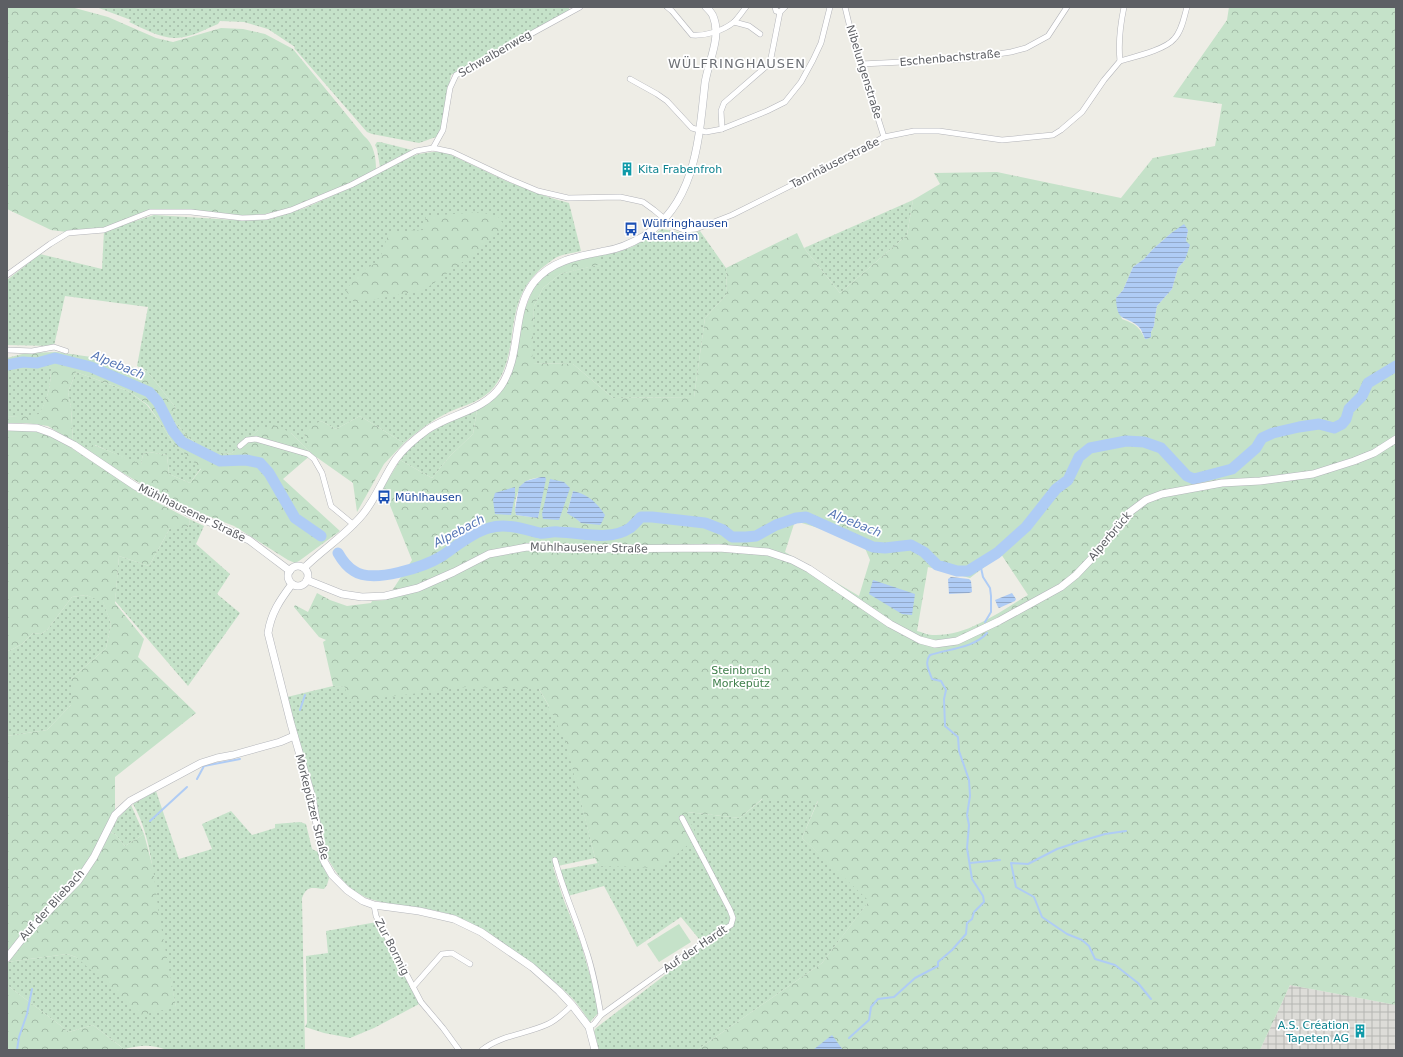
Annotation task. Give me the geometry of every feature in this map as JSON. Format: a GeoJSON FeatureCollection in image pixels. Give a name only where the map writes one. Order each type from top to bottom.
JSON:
{"type":"FeatureCollection","features":[{"type":"Feature","properties":{"kind":"street","name":"Schwalbenweg"},"geometry":{"type":"LineString","coordinates":[[433,148],[443,130],[450,88],[456,75],[580,7]]}},
{"type":"Feature","properties":{"kind":"street"},"geometry":{"type":"LineString","coordinates":[[667,7],[692,35],[701,36],[716,32],[734,22],[746,7]]}},
{"type":"Feature","properties":{"kind":"street"},"geometry":{"type":"LineString","coordinates":[[304,568],[354,525],[374,498],[396,459],[413,442],[426,430],[441,421],[476,407],[486,401],[500,387],[511,366],[520,314],[526,295],[534,282],[547,270],[560,262],[614,250],[631,243],[651,231],[665,219],[688,181],[700,130],[707,72],[713,51],[716,32],[713,15],[706,7]]}},
{"type":"Feature","properties":{"kind":"street"},"geometry":{"type":"LineString","coordinates":[[775,7],[776,11],[780,12]]}},
{"type":"Feature","properties":{"kind":"street"},"geometry":{"type":"LineString","coordinates":[[722,129],[721,111],[724,103],[770,63],[780,12],[785,7]]}},
{"type":"Feature","properties":{"kind":"street"},"geometry":{"type":"LineString","coordinates":[[630,79],[657,94],[666,101],[692,128],[706,132],[722,129],[785,102],[801,82],[813,60],[821,43],[830,7]]}},
{"type":"Feature","properties":{"kind":"street","name":"Nibelungenstraße"},"geometry":{"type":"LineString","coordinates":[[844,7],[884,137]]}},
{"type":"Feature","properties":{"kind":"street","name":"Eschenbachstraße"},"geometry":{"type":"LineString","coordinates":[[861,64],[958,60],[1011,52],[1026,48],[1048,36],[1067,7]]}},
{"type":"Feature","properties":{"kind":"street"},"geometry":{"type":"LineString","coordinates":[[1124,7],[1118,44],[1120,61],[1155,50],[1174,40],[1181,28],[1187,7]]}},
{"type":"Feature","properties":{"kind":"street"},"geometry":{"type":"LineString","coordinates":[[734,22],[749,26],[760,34]]}},
{"type":"Feature","properties":{"kind":"street","name":"Tannhäuserstraße"},"geometry":{"type":"LineString","coordinates":[[433,148],[452,152],[538,191],[568,198],[620,197],[643,202],[673,226],[684,230],[696,229],[732,215],[846,158],[884,137],[914,131],[939,131],[1002,140],[1053,135],[1082,112],[1104,80],[1120,61]]}},
{"type":"Feature","properties":{"kind":"street"},"geometry":{"type":"LineString","coordinates":[[7,274],[68,233],[104,230],[150,212],[191,212],[242,218],[266,216],[291,210],[351,185],[416,151],[433,148]]}},
{"type":"Feature","properties":{"kind":"street"},"geometry":{"type":"LineString","coordinates":[[7,350],[32,351],[54,347],[66,351]]}},
{"type":"Feature","properties":{"kind":"street","name":"Mühlhausener Straße"},"geometry":{"type":"LineString","coordinates":[[7,426],[37,428],[51,433],[74,445],[135,486],[187,512],[221,526],[249,540],[290,571]]}},
{"type":"Feature","properties":{"kind":"street"},"geometry":{"type":"LineString","coordinates":[[240,446],[247,440],[256,439],[308,454],[314,459],[322,473],[331,506],[354,525]]}},
{"type":"Feature","properties":{"kind":"street","name":"Alperbrück"},"geometry":{"type":"LineString","coordinates":[[866,609],[920,640],[935,644],[957,641],[999,621],[1061,587],[1076,575],[1094,556],[1130,512],[1146,500],[1162,494],[1222,483],[1260,481],[1313,474],[1374,453],[1396,439]]}},
{"type":"Feature","properties":{"kind":"street","name":"Mühlhausener Straße"},"geometry":{"type":"LineString","coordinates":[[307,580],[326,589],[351,596],[385,596],[418,588],[489,554],[527,547],[572,549],[743,549],[768,552],[792,560],[809,569],[866,609]]}},
{"type":"Feature","properties":{"kind":"street"},"geometry":{"type":"LineString","coordinates":[[296,566],[304,568],[307,571],[307,580],[301,586],[292,584],[288,576],[290,571],[296,566]]}},
{"type":"Feature","properties":{"kind":"street","name":"Morkepützer Straße"},"geometry":{"type":"LineString","coordinates":[[292,584],[270,620],[268,633],[294,736],[312,797],[324,861],[332,875],[347,890],[363,901],[374,905],[419,911],[454,919],[476,929],[532,967],[572,1004],[589,1027],[595,1050]]}},
{"type":"Feature","properties":{"kind":"street","name":"Auf der Bliebach"},"geometry":{"type":"LineString","coordinates":[[7,958],[25,935],[78,880],[94,857],[115,815],[130,801],[201,763],[274,744],[294,736]]}},
{"type":"Feature","properties":{"kind":"street","name":"Auf der Hardt"},"geometry":{"type":"LineString","coordinates":[[589,1027],[682,957],[730,925],[733,918],[730,910],[682,818]]}},
{"type":"Feature","properties":{"kind":"street"},"geometry":{"type":"LineString","coordinates":[[555,860],[565,895],[585,946],[602,1016]]}},
{"type":"Feature","properties":{"kind":"street","name":"Zur Bormig"},"geometry":{"type":"LineString","coordinates":[[374,905],[376,916],[421,1002],[459,1050]]}},
{"type":"Feature","properties":{"kind":"street","name":"Zur Bormig"},"geometry":{"type":"LineString","coordinates":[[414,987],[442,954],[452,953],[470,964]]}},
{"type":"Feature","properties":{"kind":"street"},"geometry":{"type":"LineString","coordinates":[[482,1050],[491,1043],[549,1023],[566,1011],[572,1004]]}},
{"type":"Feature","properties":{"kind":"shaded area"},"geometry":{"type":"Polygon","coordinates":[[[1290,985],[1396,1005],[1396,1050],[1260,1050],[1290,985]]]}},
{"type":"Feature","properties":{"kind":"green space"},"geometry":{"type":"Polygon","coordinates":[[[7,7],[71,7],[108,17],[156,38],[173,42],[221,28],[243,29],[265,34],[293,49],[367,139],[374,151],[376,169],[350,183],[289,209],[265,214],[243,216],[150,211],[104,229],[67,232],[51,230],[7,209],[7,7]]]}},
{"type":"Feature","properties":{"kind":"green space"},"geometry":{"type":"Polygon","coordinates":[[[96,7],[568,7],[570,10],[451,75],[441,129],[436,137],[419,143],[367,132],[294,48],[295,47],[268,29],[244,22],[220,21],[218,24],[192,35],[181,38],[170,38],[152,33],[129,22],[131,20],[96,7]]]}},
{"type":"Feature","properties":{"kind":"green space","name":"Steinbruch Morkepütz"},"geometry":{"type":"Polygon","coordinates":[[[1229,7],[1396,7],[1396,1005],[1290,985],[1260,1050],[697,1050],[822,963],[869,901],[802,838],[818,801],[762,799],[740,818],[687,812],[697,837],[661,868],[599,866],[595,858],[564,735],[561,736],[554,715],[546,711],[549,706],[539,689],[466,687],[348,702],[345,687],[333,686],[323,642],[326,640],[319,637],[294,607],[295,605],[308,612],[317,593],[330,600],[347,606],[386,600],[412,560],[383,488],[400,460],[432,478],[450,456],[473,434],[477,410],[503,388],[523,314],[535,284],[542,277],[560,265],[597,256],[602,264],[560,274],[543,288],[534,306],[532,363],[573,364],[613,398],[694,397],[705,318],[727,294],[726,268],[797,233],[804,248],[840,293],[907,235],[913,200],[940,184],[934,173],[997,172],[1121,198],[1153,158],[1215,146],[1222,104],[1173,97],[1227,20],[1229,7]],[[1188,230],[1170,234],[1144,259],[1133,267],[1123,290],[1116,298],[1122,319],[1136,326],[1141,331],[1145,339],[1154,326],[1157,306],[1172,289],[1178,268],[1185,260],[1188,230]],[[545,477],[531,479],[522,485],[515,502],[516,515],[538,518],[545,477]],[[573,491],[567,513],[575,517],[581,523],[573,491]],[[795,521],[785,552],[859,596],[870,560],[862,541],[795,521]],[[1001,554],[970,578],[928,567],[917,631],[926,634],[945,635],[970,628],[994,616],[1028,595],[1001,554]]]}},
{"type":"Feature","properties":{"kind":"green space"},"geometry":{"type":"Polygon","coordinates":[[[377,142],[412,150],[380,167],[375,145],[377,142]]]}},
{"type":"Feature","properties":{"kind":"green space"},"geometry":{"type":"Polygon","coordinates":[[[433,152],[445,152],[506,181],[551,198],[569,203],[581,251],[563,255],[554,259],[530,280],[524,289],[514,319],[506,365],[498,382],[490,392],[485,396],[437,419],[404,443],[360,416],[336,429],[321,421],[304,434],[312,454],[291,433],[258,430],[232,453],[212,455],[189,438],[170,417],[176,408],[147,371],[137,366],[148,307],[65,296],[54,346],[7,345],[7,280],[40,254],[102,269],[104,231],[154,215],[235,220],[271,219],[305,208],[350,188],[407,158],[433,152]]]}},
{"type":"Feature","properties":{"kind":"green space"},"geometry":{"type":"Polygon","coordinates":[[[913,200],[907,235],[840,293],[804,248],[913,200]]]}},
{"type":"Feature","properties":{"kind":"green space"},"geometry":{"type":"Polygon","coordinates":[[[481,212],[501,218],[504,227],[482,248],[424,290],[355,303],[346,291],[356,275],[379,261],[389,232],[423,230],[426,216],[481,212]]]}},
{"type":"Feature","properties":{"kind":"green space"},"geometry":{"type":"Polygon","coordinates":[[[662,229],[681,232],[700,231],[726,268],[727,294],[705,318],[694,397],[613,398],[573,364],[531,363],[534,306],[543,288],[560,274],[601,264],[597,256],[618,252],[632,247],[662,229]]]}},
{"type":"Feature","properties":{"kind":"green space"},"geometry":{"type":"Polygon","coordinates":[[[57,352],[105,359],[147,371],[176,408],[170,417],[189,438],[212,455],[232,453],[258,430],[276,425],[291,433],[311,453],[304,434],[306,428],[321,421],[336,429],[360,416],[404,443],[384,464],[357,512],[353,483],[312,454],[283,479],[340,531],[295,563],[234,526],[182,506],[88,452],[87,446],[94,445],[141,464],[143,454],[149,452],[167,455],[169,474],[190,483],[201,469],[173,443],[148,405],[128,391],[76,372],[68,392],[71,408],[73,442],[48,426],[26,423],[7,423],[7,417],[39,414],[45,403],[48,392],[51,367],[7,369],[7,358],[26,353],[57,352]]]}},
{"type":"Feature","properties":{"kind":"green space"},"geometry":{"type":"Polygon","coordinates":[[[51,366],[48,392],[45,403],[39,415],[7,417],[7,369],[51,366]]]}},
{"type":"Feature","properties":{"kind":"green space"},"geometry":{"type":"Polygon","coordinates":[[[76,372],[128,391],[147,405],[173,443],[201,468],[190,483],[169,474],[167,455],[149,452],[143,454],[141,465],[95,445],[88,452],[73,442],[71,408],[68,392],[76,372]]]}},
{"type":"Feature","properties":{"kind":"green space"},"geometry":{"type":"Polygon","coordinates":[[[477,410],[473,434],[450,456],[432,478],[400,460],[416,443],[434,430],[444,424],[477,410]]]}},
{"type":"Feature","properties":{"kind":"green space"},"geometry":{"type":"Polygon","coordinates":[[[24,429],[42,433],[64,443],[143,495],[189,519],[190,524],[187,528],[170,528],[149,566],[119,556],[115,603],[144,639],[138,657],[196,713],[115,777],[115,814],[105,831],[115,834],[125,846],[144,834],[153,868],[159,915],[176,1007],[142,1015],[76,957],[67,954],[7,962],[7,736],[47,730],[71,705],[71,679],[106,648],[111,624],[103,602],[86,595],[72,597],[47,630],[41,634],[33,633],[22,644],[9,651],[7,650],[7,430],[24,429]]]}},
{"type":"Feature","properties":{"kind":"green space"},"geometry":{"type":"Polygon","coordinates":[[[189,519],[204,526],[196,544],[230,574],[217,594],[240,613],[188,686],[115,601],[119,556],[149,566],[170,528],[187,528],[190,524],[189,519]]]}},
{"type":"Feature","properties":{"kind":"green space"},"geometry":{"type":"Polygon","coordinates":[[[86,595],[103,601],[111,624],[106,648],[71,679],[71,705],[47,730],[7,736],[7,650],[9,651],[22,644],[33,633],[41,634],[47,630],[72,597],[86,595]]]}},
{"type":"Feature","properties":{"kind":"green space"},"geometry":{"type":"Polygon","coordinates":[[[536,684],[564,732],[595,858],[553,867],[581,944],[600,1011],[590,1022],[574,1000],[551,979],[519,954],[464,919],[432,910],[384,903],[359,894],[348,886],[327,857],[287,697],[333,686],[402,688],[536,684]]]}},
{"type":"Feature","properties":{"kind":"green space"},"geometry":{"type":"Polygon","coordinates":[[[156,791],[179,859],[212,849],[202,824],[231,811],[252,835],[275,828],[275,824],[300,822],[306,824],[312,849],[318,852],[321,863],[329,878],[324,889],[310,888],[306,891],[302,898],[305,1050],[167,1050],[146,1046],[124,1049],[93,1025],[69,1032],[7,985],[7,962],[67,954],[76,957],[176,1007],[158,913],[151,857],[144,830],[133,804],[156,791]]]}},
{"type":"Feature","properties":{"kind":"green space"},"geometry":{"type":"Polygon","coordinates":[[[765,797],[818,800],[802,838],[870,900],[822,963],[697,1050],[599,1050],[594,1031],[596,1028],[704,945],[681,917],[637,947],[604,886],[568,896],[559,870],[598,863],[599,866],[687,812],[740,818],[765,797]]]}},
{"type":"Feature","properties":{"kind":"green space"},"geometry":{"type":"Polygon","coordinates":[[[131,805],[144,834],[125,846],[115,834],[110,832],[118,818],[131,805]]]}},
{"type":"Feature","properties":{"kind":"green space"},"geometry":{"type":"Polygon","coordinates":[[[377,922],[419,1004],[374,1028],[350,1038],[324,1033],[305,1027],[307,1023],[306,956],[328,953],[326,931],[377,922]]]}},
{"type":"Feature","properties":{"kind":"green space"},"geometry":{"type":"Polygon","coordinates":[[[679,924],[691,942],[659,962],[647,944],[679,924]]]}},
{"type":"Feature","properties":{"kind":"green space"},"geometry":{"type":"Polygon","coordinates":[[[7,985],[69,1032],[93,1025],[125,1050],[7,1050],[7,985]]]}},
{"type":"Feature","properties":{"kind":"water"},"geometry":{"type":"Polygon","coordinates":[[[1184,224],[1188,230],[1186,241],[1190,245],[1185,260],[1178,268],[1172,289],[1157,306],[1151,337],[1145,339],[1139,327],[1120,315],[1118,312],[1116,298],[1123,290],[1133,267],[1144,259],[1170,234],[1184,224]]]}},
{"type":"Feature","properties":{"kind":"water"},"geometry":{"type":"Polygon","coordinates":[[[545,477],[546,479],[538,518],[516,515],[515,510],[519,487],[526,481],[545,477]]]}},
{"type":"Feature","properties":{"kind":"water"},"geometry":{"type":"Polygon","coordinates":[[[550,479],[564,482],[570,488],[559,520],[543,519],[542,514],[550,479]]]}},
{"type":"Feature","properties":{"kind":"water"},"geometry":{"type":"Polygon","coordinates":[[[515,487],[511,515],[495,514],[493,500],[495,493],[515,487]]]}},
{"type":"Feature","properties":{"kind":"water"},"geometry":{"type":"Polygon","coordinates":[[[573,491],[588,497],[602,511],[605,515],[600,525],[581,523],[567,513],[573,491]]]}},
{"type":"Feature","properties":{"kind":"water"},"geometry":{"type":"Polygon","coordinates":[[[951,577],[969,579],[971,581],[972,592],[949,594],[948,579],[951,577]]]}},
{"type":"Feature","properties":{"kind":"water"},"geometry":{"type":"Polygon","coordinates":[[[873,580],[915,594],[912,615],[902,614],[869,594],[873,580]]]}},
{"type":"Feature","properties":{"kind":"water"},"geometry":{"type":"Polygon","coordinates":[[[1012,593],[1016,599],[1015,601],[999,608],[995,600],[1012,593]]]}},
{"type":"Feature","properties":{"kind":"water"},"geometry":{"type":"Polygon","coordinates":[[[832,1035],[843,1050],[813,1050],[832,1035]]]}},
{"type":"Feature","properties":{"kind":"waterway","name":"Alpebach"},"geometry":{"type":"LineString","coordinates":[[7,365],[23,362],[37,363],[55,358],[91,367],[149,392],[158,402],[173,431],[182,442],[220,461],[246,460],[260,463],[269,473],[295,518],[321,536]]}},
{"type":"Feature","properties":{"kind":"waterway","name":"Alpebach"},"geometry":{"type":"LineString","coordinates":[[338,553],[345,563],[354,571],[362,575],[373,576],[385,575],[423,565],[442,556],[464,540],[483,530],[502,526],[542,533],[567,532],[613,535],[630,528],[641,517],[652,517],[705,523],[723,530],[732,537],[746,537],[756,536],[776,525],[796,518],[806,517],[873,547],[885,548],[911,545],[924,552],[937,565],[957,571],[968,571],[997,553],[1026,527],[1056,489],[1068,480],[1079,457],[1090,448],[1126,441],[1144,442],[1161,448],[1187,476],[1194,479],[1232,469],[1256,448],[1262,438],[1273,433],[1319,424],[1334,428],[1342,424],[1346,419],[1349,409],[1362,396],[1368,383],[1396,366]]}},
{"type":"Feature","properties":{"kind":"waterway"},"geometry":{"type":"LineString","coordinates":[[980,563],[983,577],[990,588],[991,596],[991,612],[985,622]]}},
{"type":"Feature","properties":{"kind":"waterway"},"geometry":{"type":"LineString","coordinates":[[849,1038],[869,1020],[871,1007],[878,999],[894,997],[915,978],[938,966],[938,962],[952,950],[966,934],[967,923],[972,919],[974,912],[984,902],[983,896],[972,879],[967,848],[969,825],[967,815],[970,796],[969,780],[959,751],[958,737],[945,726],[944,699],[946,690],[941,681],[932,679],[928,670],[927,661],[930,655],[968,645],[982,638],[987,633]]}},
{"type":"Feature","properties":{"kind":"waterway"},"geometry":{"type":"LineString","coordinates":[[300,710],[305,695]]}},
{"type":"Feature","properties":{"kind":"waterway"},"geometry":{"type":"LineString","coordinates":[[197,779],[204,766],[240,759]]}},
{"type":"Feature","properties":{"kind":"waterway"},"geometry":{"type":"LineString","coordinates":[[150,821],[187,787]]}},
{"type":"Feature","properties":{"kind":"waterway"},"geometry":{"type":"LineString","coordinates":[[1126,831],[1105,834],[1057,849],[1028,864],[1011,863],[1016,887],[1034,897],[1042,917],[1067,934],[1082,940],[1089,946],[1095,959],[1115,965],[1138,983],[1151,999]]}},
{"type":"Feature","properties":{"kind":"waterway"},"geometry":{"type":"LineString","coordinates":[[970,863],[1000,860]]}},
{"type":"Feature","properties":{"kind":"waterway"},"geometry":{"type":"LineString","coordinates":[[17,1050],[32,989]]}},
{"type":"Feature","properties":{"kind":"place","name":"Kita Frabenfroh"},"geometry":{"type":"Point","coordinates":[627,169]}},
{"type":"Feature","properties":{"kind":"place","name":"Wülfringhausen Altenheim"},"geometry":{"type":"Point","coordinates":[631,229]}},
{"type":"Feature","properties":{"kind":"place","name":"Mühlhausen"},"geometry":{"type":"Point","coordinates":[384,497]}},
{"type":"Feature","properties":{"kind":"place","name":"A.S. Création Tapeten AG"},"geometry":{"type":"Point","coordinates":[1360,1031]}},
{"type":"Feature","properties":{"kind":"district","name":"WÜLFRINGHAUSEN"},"geometry":{"type":"Point","coordinates":[737,63]}}]}
